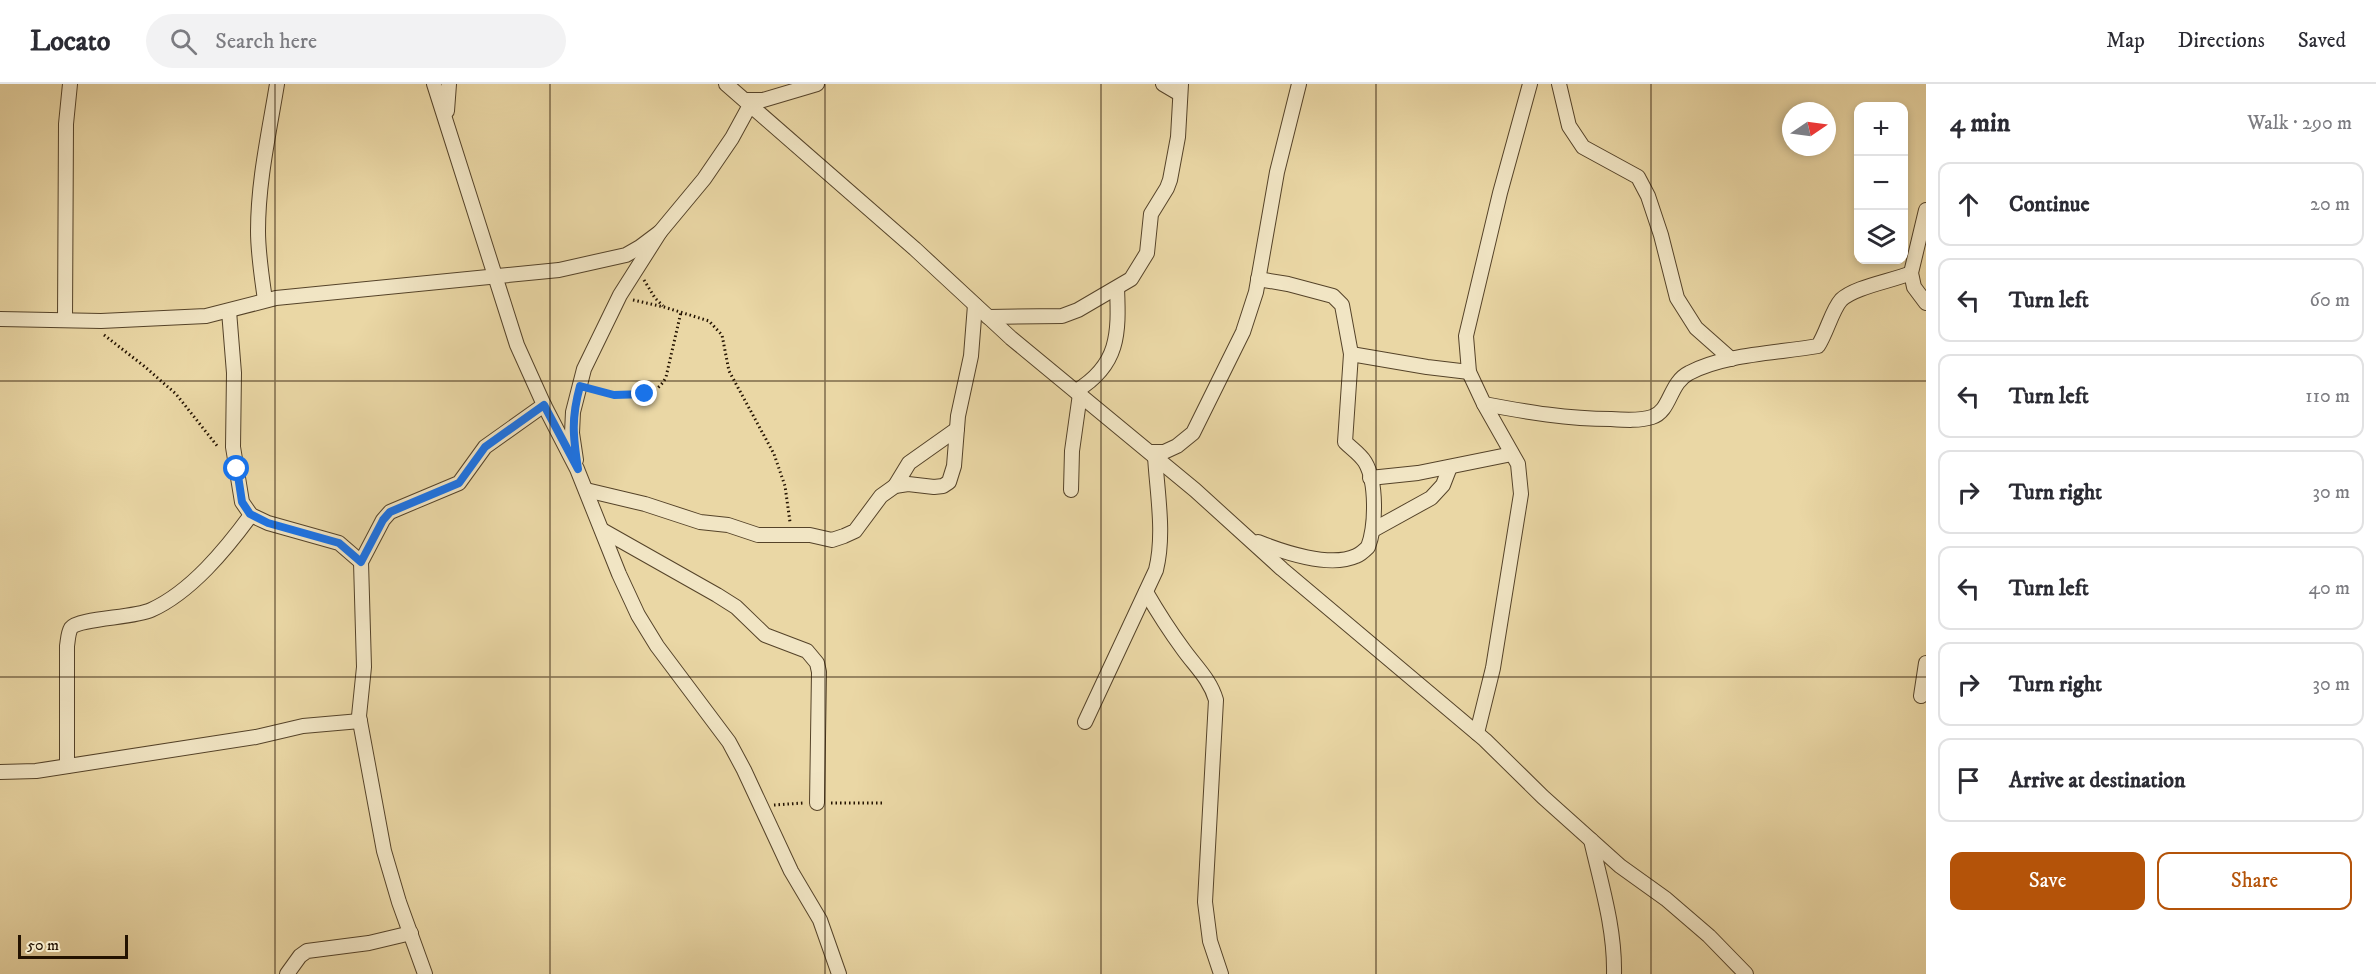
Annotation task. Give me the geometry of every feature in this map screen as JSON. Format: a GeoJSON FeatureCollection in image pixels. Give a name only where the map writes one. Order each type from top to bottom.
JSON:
{"type":"FeatureCollection","features":[{"type":"Feature","properties":{"kind":"street"},"geometry":{"type":"LineString","coordinates":[[65,320],[66,124],[70,84]]}},
{"type":"Feature","properties":{"kind":"street"},"geometry":{"type":"LineString","coordinates":[[265,300],[258,233],[260,194],[263,160],[277,84]]}},
{"type":"Feature","properties":{"kind":"street"},"geometry":{"type":"LineString","coordinates":[[434,84],[517,345],[544,405],[578,469],[638,615],[657,646],[729,742],[781,852],[820,920],[839,974]]}},
{"type":"Feature","properties":{"kind":"street"},"geometry":{"type":"LineString","coordinates":[[447,125],[449,84]]}},
{"type":"Feature","properties":{"kind":"street"},"geometry":{"type":"LineString","coordinates":[[726,84],[752,102],[1011,338],[1152,454],[1477,733],[1620,866],[1666,899],[1700,928],[1746,974]]}},
{"type":"Feature","properties":{"kind":"street"},"geometry":{"type":"LineString","coordinates":[[578,469],[573,433],[573,412],[584,369],[620,295],[660,232],[704,179],[732,138],[752,102],[767,84]]}},
{"type":"Feature","properties":{"kind":"street"},"geometry":{"type":"LineString","coordinates":[[752,102],[817,84]]}},
{"type":"Feature","properties":{"kind":"street"},"geometry":{"type":"LineString","coordinates":[[988,317],[1062,316],[1078,310],[1131,279],[1147,253],[1150,214],[1167,188],[1178,137],[1180,89],[1163,84]]}},
{"type":"Feature","properties":{"kind":"street"},"geometry":{"type":"LineString","coordinates":[[1152,454],[1177,446],[1193,433],[1243,333],[1258,279],[1277,172],[1299,84]]}},
{"type":"Feature","properties":{"kind":"street"},"geometry":{"type":"LineString","coordinates":[[1477,733],[1493,668],[1521,494],[1518,464],[1484,404],[1469,372],[1466,336],[1500,193],[1530,84]]}},
{"type":"Feature","properties":{"kind":"street"},"geometry":{"type":"LineString","coordinates":[[1559,84],[1569,126],[1583,147],[1638,177],[1648,196],[1661,235],[1677,298],[1696,328],[1731,359]]}},
{"type":"Feature","properties":{"kind":"street"},"geometry":{"type":"LineString","coordinates":[[1926,210],[1911,273],[1914,287],[1926,303]]}},
{"type":"Feature","properties":{"kind":"street"},"geometry":{"type":"LineString","coordinates":[[0,319],[84,321],[206,316],[265,300],[383,286],[495,278],[559,270],[626,255],[660,232]]}},
{"type":"Feature","properties":{"kind":"street"},"geometry":{"type":"LineString","coordinates":[[1484,404],[1506,410],[1576,419],[1635,420],[1654,417],[1664,410],[1677,381],[1689,372],[1731,359],[1818,346],[1827,333],[1840,300],[1852,292],[1911,273]]}},
{"type":"Feature","properties":{"kind":"street"},"geometry":{"type":"LineString","coordinates":[[1248,538],[1279,550],[1335,561],[1356,556],[1368,547],[1374,530],[1374,504],[1366,463],[1345,442],[1351,354],[1342,305],[1333,296],[1258,279]]}},
{"type":"Feature","properties":{"kind":"street"},"geometry":{"type":"LineString","coordinates":[[1071,490],[1072,451],[1078,393],[1095,380],[1113,351],[1118,325],[1117,288]]}},
{"type":"Feature","properties":{"kind":"street"},"geometry":{"type":"LineString","coordinates":[[586,489],[645,504],[700,522],[728,525],[758,535],[810,534],[832,540],[855,531],[880,496],[895,486],[908,484],[934,487],[943,486],[949,482],[954,466],[957,429],[971,356],[975,305]]}},
{"type":"Feature","properties":{"kind":"street"},"geometry":{"type":"LineString","coordinates":[[229,311],[234,373],[233,447],[242,502],[250,514],[268,523],[339,543],[361,562]]}},
{"type":"Feature","properties":{"kind":"street"},"geometry":{"type":"LineString","coordinates":[[1351,354],[1469,372]]}},
{"type":"Feature","properties":{"kind":"street"},"geometry":{"type":"LineString","coordinates":[[425,974],[384,851],[360,721],[364,667],[361,562],[383,520],[390,512],[459,483],[485,447],[544,405]]}},
{"type":"Feature","properties":{"kind":"street"},"geometry":{"type":"LineString","coordinates":[[895,486],[909,463],[957,429]]}},
{"type":"Feature","properties":{"kind":"street"},"geometry":{"type":"LineString","coordinates":[[1085,722],[1146,592],[1159,558],[1152,454]]}},
{"type":"Feature","properties":{"kind":"street"},"geometry":{"type":"LineString","coordinates":[[1370,478],[1450,467],[1512,454]]}},
{"type":"Feature","properties":{"kind":"street"},"geometry":{"type":"LineString","coordinates":[[1374,530],[1431,498],[1443,485],[1450,467]]}},
{"type":"Feature","properties":{"kind":"street"},"geometry":{"type":"LineString","coordinates":[[67,766],[69,630],[76,623],[129,616],[150,610],[168,600],[213,562],[250,514]]}},
{"type":"Feature","properties":{"kind":"street"},"geometry":{"type":"LineString","coordinates":[[602,530],[736,607],[765,635],[807,651],[813,656],[819,672],[817,802]]}},
{"type":"Feature","properties":{"kind":"street"},"geometry":{"type":"LineString","coordinates":[[1146,592],[1165,625],[1202,671],[1213,689],[1216,700],[1204,902],[1210,941],[1221,974]]}},
{"type":"Feature","properties":{"kind":"street"},"geometry":{"type":"LineString","coordinates":[[1922,696],[1926,663]]}},
{"type":"Feature","properties":{"kind":"street"},"geometry":{"type":"LineString","coordinates":[[0,772],[36,771],[256,737],[303,726],[360,721]]}},
{"type":"Feature","properties":{"kind":"street"},"geometry":{"type":"LineString","coordinates":[[1591,840],[1609,914],[1614,974]]}},
{"type":"Feature","properties":{"kind":"street"},"geometry":{"type":"LineString","coordinates":[[287,974],[300,956],[308,951],[369,943],[411,933]]}},
{"type":"Feature","properties":{"kind":"path"},"geometry":{"type":"LineString","coordinates":[[638,268],[655,298],[664,307]]}},
{"type":"Feature","properties":{"kind":"path"},"geometry":{"type":"LineString","coordinates":[[620,295],[709,321],[722,335],[729,371],[774,454],[785,486],[792,534]]}},
{"type":"Feature","properties":{"kind":"path"},"geometry":{"type":"LineString","coordinates":[[580,386],[614,395],[645,394],[662,386],[681,312]]}},
{"type":"Feature","properties":{"kind":"path"},"geometry":{"type":"LineString","coordinates":[[84,321],[144,366],[176,394],[237,469]]}},
{"type":"Feature","properties":{"kind":"route"},"geometry":{"type":"LineString","coordinates":[[237,469],[242,502],[250,514],[268,523],[333,540],[346,547],[361,562],[383,520],[390,512],[452,488],[469,472],[485,447],[515,428],[544,405],[578,469],[573,433],[573,412],[580,386],[614,395],[645,394]]}}]}
